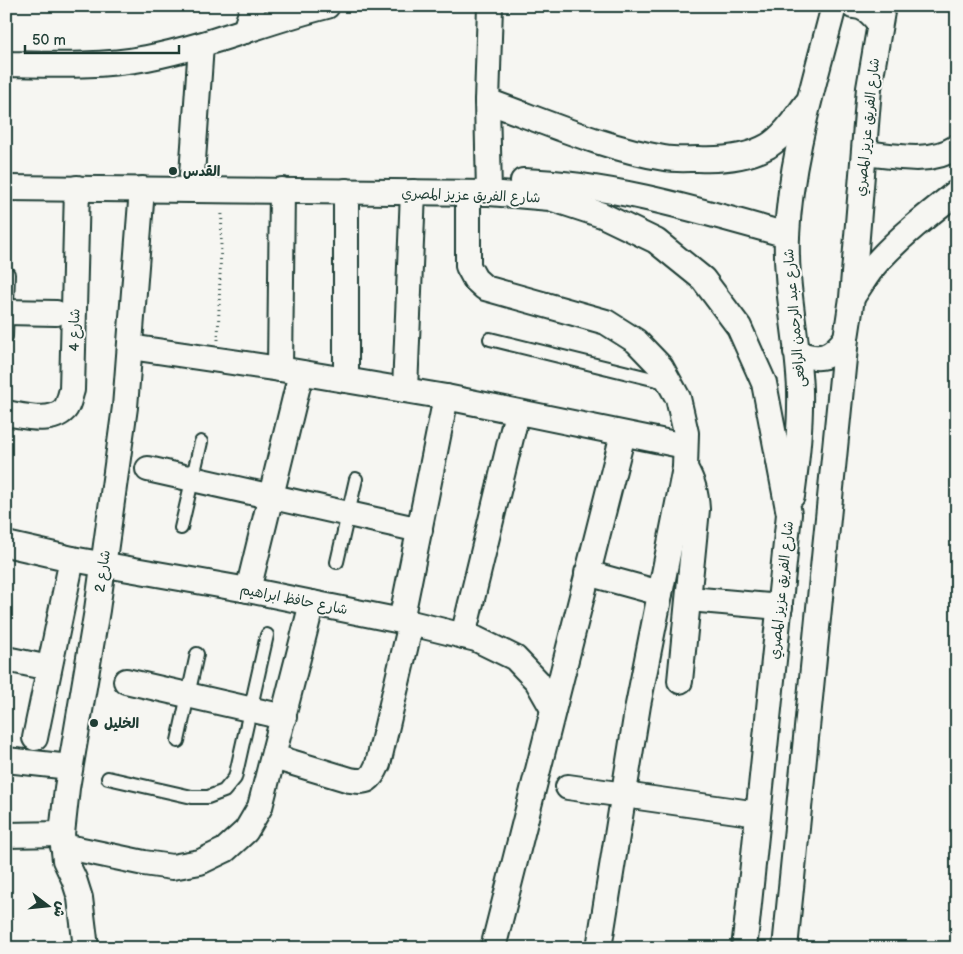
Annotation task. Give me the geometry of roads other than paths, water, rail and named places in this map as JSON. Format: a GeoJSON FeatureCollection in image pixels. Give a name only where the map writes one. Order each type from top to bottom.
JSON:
{"type":"FeatureCollection","features":[{"type":"Feature","properties":{"kind":"street"},"geometry":{"type":"LineString","coordinates":[[244,31],[253,6]]}},
{"type":"Feature","properties":{"kind":"street"},"geometry":{"type":"LineString","coordinates":[[6,64],[96,65],[146,58],[201,45],[287,16],[327,6]]}},
{"type":"Feature","properties":{"kind":"street"},"geometry":{"type":"LineString","coordinates":[[490,6],[487,101],[478,193],[468,266],[475,278],[485,288],[606,322],[636,341],[661,367],[678,398],[686,433],[685,457],[638,705],[599,948]]}},
{"type":"Feature","properties":{"kind":"street"},"geometry":{"type":"LineString","coordinates":[[841,8],[858,6],[870,12],[881,14]]}},
{"type":"Feature","properties":{"kind":"street","name":"شارع عبد الرحمن الرافعى"},"geometry":{"type":"LineString","coordinates":[[789,514],[800,426],[800,389],[789,294],[787,235],[794,165],[811,96],[841,8]]}},
{"type":"Feature","properties":{"kind":"street","name":"شارع الفريق عزيز المصري"},"geometry":{"type":"LineString","coordinates":[[785,948],[846,338],[852,298],[869,88],[881,14]]}},
{"type":"Feature","properties":{"kind":"street"},"geometry":{"type":"LineString","coordinates":[[191,189],[201,45]]}},
{"type":"Feature","properties":{"kind":"street"},"geometry":{"type":"LineString","coordinates":[[487,101],[602,143],[633,152],[666,159],[716,160],[743,156],[768,145],[789,127],[811,96]]}},
{"type":"Feature","properties":{"kind":"street"},"geometry":{"type":"LineString","coordinates":[[864,153],[904,158],[927,158],[950,151],[957,146]]}},
{"type":"Feature","properties":{"kind":"street"},"geometry":{"type":"LineString","coordinates":[[478,193],[523,181],[564,183],[678,205],[787,235]]}},
{"type":"Feature","properties":{"kind":"street","name":"شارع الفريق عزيز المصري"},"geometry":{"type":"LineString","coordinates":[[6,188],[478,193],[550,198],[602,215],[656,241],[703,279],[739,327],[764,382],[789,514],[744,948]]}},
{"type":"Feature","properties":{"kind":"street","name":"شارع 4"},"geometry":{"type":"LineString","coordinates":[[6,413],[33,417],[55,416],[66,408],[72,390],[77,188]]}},
{"type":"Feature","properties":{"kind":"street","name":"شارع 2"},"geometry":{"type":"LineString","coordinates":[[86,948],[80,898],[65,860],[62,840],[70,767],[103,564],[125,408],[142,189]]}},
{"type":"Feature","properties":{"kind":"street"},"geometry":{"type":"LineString","coordinates":[[248,590],[271,496],[290,371],[282,190]]}},
{"type":"Feature","properties":{"kind":"street"},"geometry":{"type":"LineString","coordinates":[[346,191],[346,380]]}},
{"type":"Feature","properties":{"kind":"street"},"geometry":{"type":"LineString","coordinates":[[404,390],[413,192]]}},
{"type":"Feature","properties":{"kind":"street"},"geometry":{"type":"LineString","coordinates":[[852,298],[876,263],[898,240],[916,223],[957,192]]}},
{"type":"Feature","properties":{"kind":"street"},"geometry":{"type":"LineString","coordinates":[[7,312],[56,313]]}},
{"type":"Feature","properties":{"kind":"street"},"geometry":{"type":"LineString","coordinates":[[796,352],[810,358],[824,357],[838,350],[846,338]]}},
{"type":"Feature","properties":{"kind":"street"},"geometry":{"type":"LineString","coordinates":[[130,347],[446,397],[623,434],[685,457]]}},
{"type":"Feature","properties":{"kind":"street"},"geometry":{"type":"LineString","coordinates":[[274,757],[350,780],[362,782],[373,776],[378,764],[406,622],[420,530],[446,397]]}},
{"type":"Feature","properties":{"kind":"street"},"geometry":{"type":"LineString","coordinates":[[463,636],[518,413]]}},
{"type":"Feature","properties":{"kind":"street"},"geometry":{"type":"LineString","coordinates":[[493,948],[623,434]]}},
{"type":"Feature","properties":{"kind":"street"},"geometry":{"type":"LineString","coordinates":[[680,681],[697,509],[696,495],[685,457]]}},
{"type":"Feature","properties":{"kind":"street"},"geometry":{"type":"LineString","coordinates":[[148,469],[420,530]]}},
{"type":"Feature","properties":{"kind":"street","name":"شارع حافظ ابراهيم"},"geometry":{"type":"LineString","coordinates":[[6,544],[72,559],[248,590],[406,622],[476,639],[515,658],[537,681],[553,709]]}},
{"type":"Feature","properties":{"kind":"street"},"geometry":{"type":"LineString","coordinates":[[35,738],[72,559]]}},
{"type":"Feature","properties":{"kind":"street"},"geometry":{"type":"LineString","coordinates":[[587,573],[660,594]]}},
{"type":"Feature","properties":{"kind":"street"},"geometry":{"type":"LineString","coordinates":[[689,599],[780,607]]}},
{"type":"Feature","properties":{"kind":"street"},"geometry":{"type":"LineString","coordinates":[[6,835],[62,840],[144,863],[172,866],[200,862],[225,850],[246,831],[260,808],[312,603]]}},
{"type":"Feature","properties":{"kind":"street"},"geometry":{"type":"LineString","coordinates":[[6,659],[49,668]]}},
{"type":"Feature","properties":{"kind":"street"},"geometry":{"type":"LineString","coordinates":[[126,681],[284,716]]}},
{"type":"Feature","properties":{"kind":"street"},"geometry":{"type":"LineString","coordinates":[[6,760],[70,767]]}},
{"type":"Feature","properties":{"kind":"street"},"geometry":{"type":"LineString","coordinates":[[568,787],[758,814]]}},
{"type":"Feature","properties":{"kind":"lane"},"geometry":{"type":"LineString","coordinates":[[6,338],[8,274]]}},
{"type":"Feature","properties":{"kind":"lane"},"geometry":{"type":"LineString","coordinates":[[490,339],[669,383]]}},
{"type":"Feature","properties":{"kind":"lane"},"geometry":{"type":"LineString","coordinates":[[181,528],[201,442]]}},
{"type":"Feature","properties":{"kind":"lane"},"geometry":{"type":"LineString","coordinates":[[337,562],[356,479]]}},
{"type":"Feature","properties":{"kind":"lane"},"geometry":{"type":"LineString","coordinates":[[108,778],[192,797],[208,797],[224,792],[236,778],[267,635]]}},
{"type":"Feature","properties":{"kind":"lane"},"geometry":{"type":"LineString","coordinates":[[178,741],[197,654]]}},
{"type":"Feature","properties":{"kind":"place","name":"القدس"},"geometry":{"type":"Point","coordinates":[173,171]}},
{"type":"Feature","properties":{"kind":"place","name":"الخليل"},"geometry":{"type":"Point","coordinates":[94,723]}}]}
